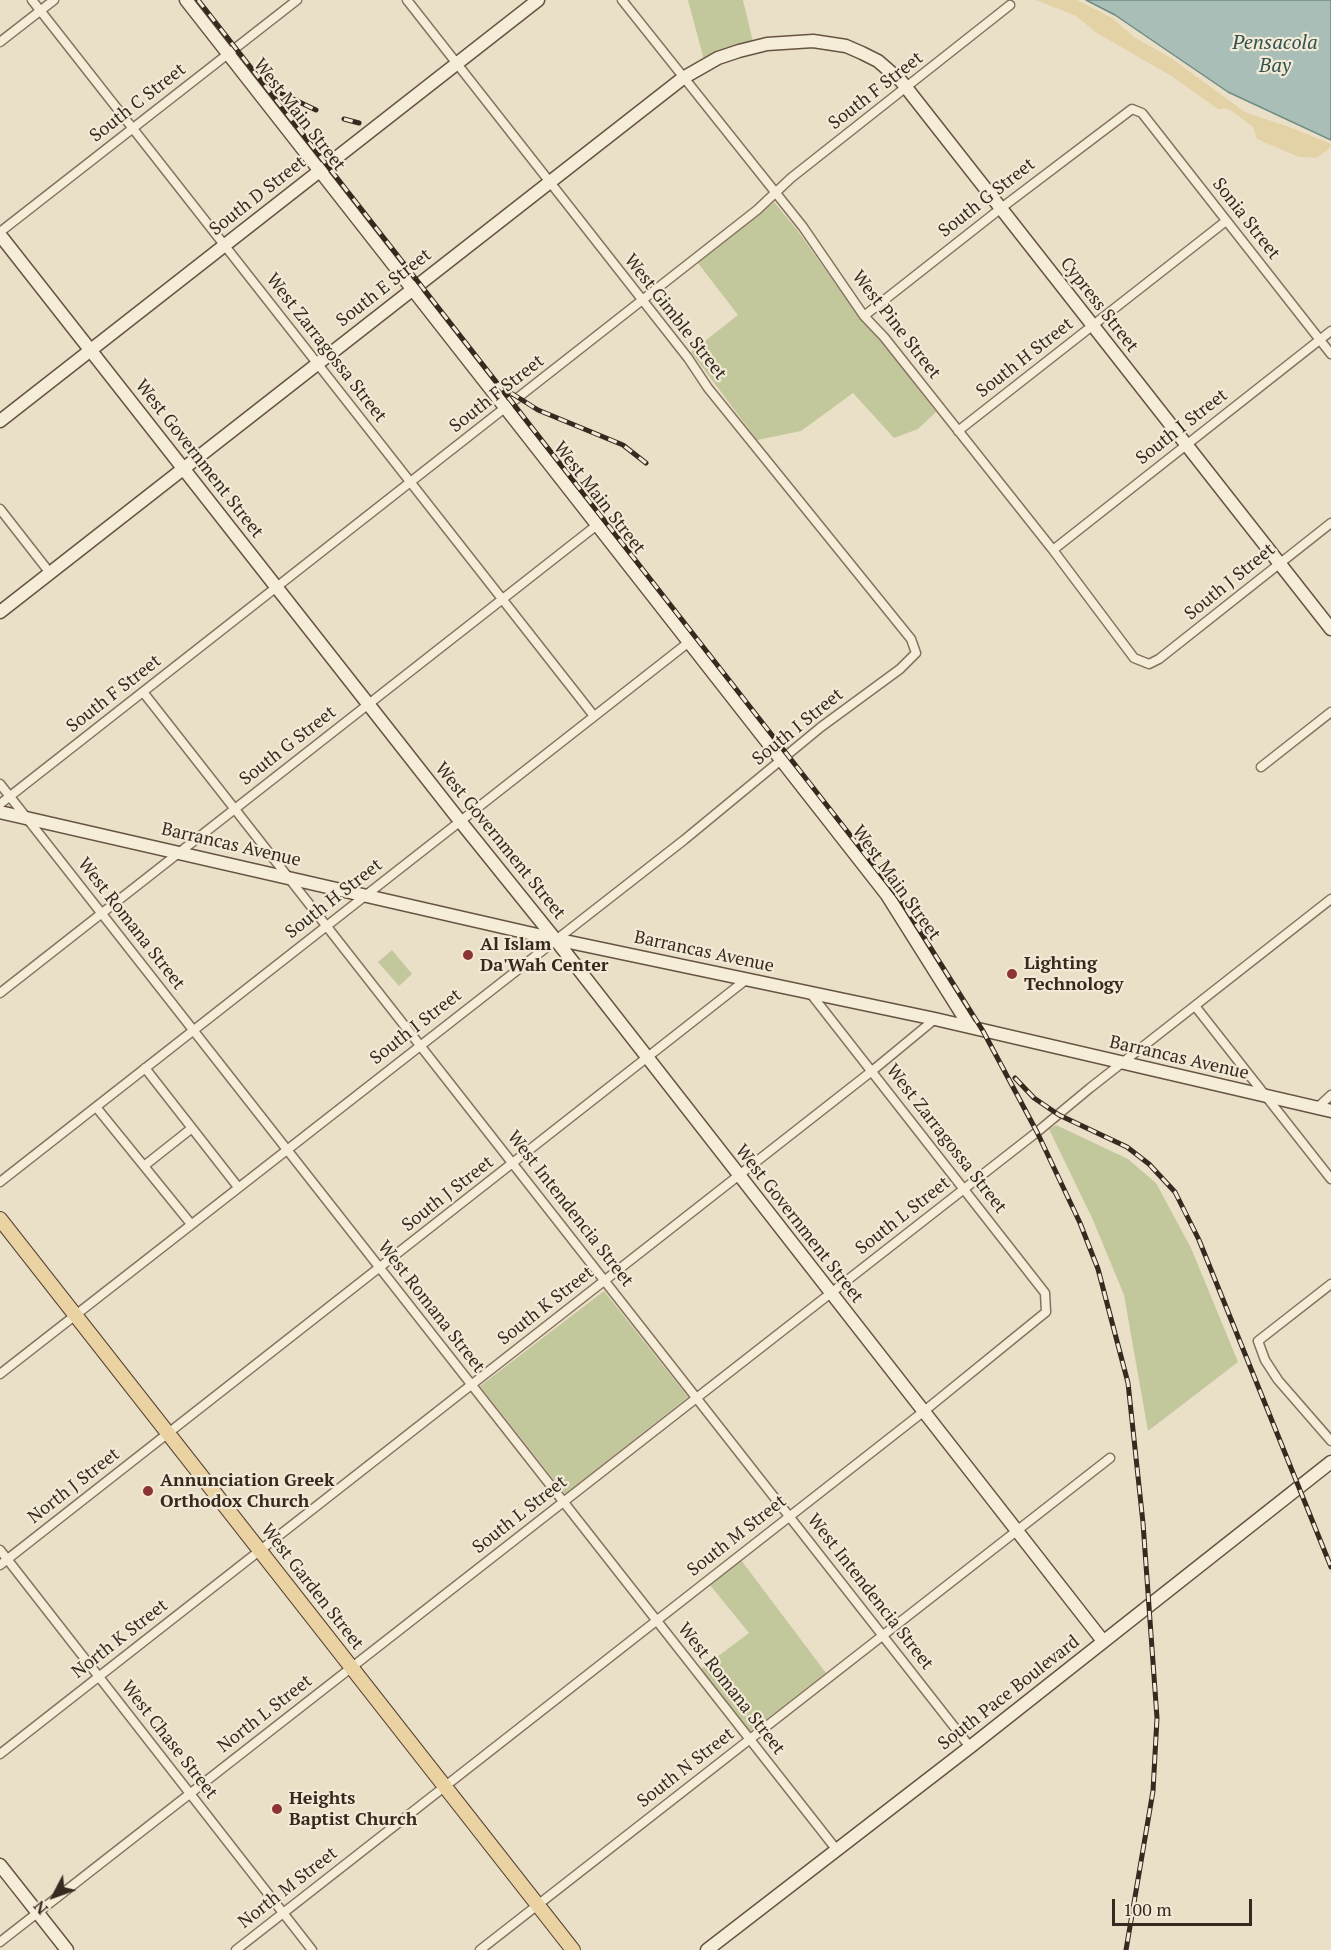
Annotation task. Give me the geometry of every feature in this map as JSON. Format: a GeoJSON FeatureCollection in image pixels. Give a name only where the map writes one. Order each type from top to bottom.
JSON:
{"type":"FeatureCollection","features":[{"type":"Feature","properties":{"kind":"main road","name":"West Garden Street"},"geometry":{"type":"LineString","coordinates":[[0,1219],[573,1950]]}},
{"type":"Feature","properties":{"kind":"street","name":"West Zarragossa Street"},"geometry":{"type":"LineString","coordinates":[[32,0],[594,716]]}},
{"type":"Feature","properties":{"kind":"street"},"geometry":{"type":"LineString","coordinates":[[0,42],[54,0]]}},
{"type":"Feature","properties":{"kind":"street","name":"West Main Street"},"geometry":{"type":"LineString","coordinates":[[186,0],[897,909],[969,1028]]}},
{"type":"Feature","properties":{"kind":"street","name":"South C Street"},"geometry":{"type":"LineString","coordinates":[[0,233],[297,0]]}},
{"type":"Feature","properties":{"kind":"street","name":"West Gimble Street"},"geometry":{"type":"LineString","coordinates":[[407,0],[708,388],[911,639],[916,653]]}},
{"type":"Feature","properties":{"kind":"street","name":"South D Street"},"geometry":{"type":"LineString","coordinates":[[0,421],[538,0]]}},
{"type":"Feature","properties":{"kind":"street","name":"West Pine Street"},"geometry":{"type":"LineString","coordinates":[[622,0],[802,227],[864,316],[885,337],[1053,550],[1128,650],[1142,663],[1149,664]]}},
{"type":"Feature","properties":{"kind":"street","name":"South F Street"},"geometry":{"type":"LineString","coordinates":[[0,804],[642,301],[775,195],[791,178],[1010,5]]}},
{"type":"Feature","properties":{"kind":"street","name":"South E Street"},"geometry":{"type":"LineString","coordinates":[[0,612],[683,78],[700,67],[740,51],[767,44],[813,42]]}},
{"type":"Feature","properties":{"kind":"street","name":"Cypress Street"},"geometry":{"type":"LineString","coordinates":[[813,42],[846,46],[862,52],[890,70],[907,88],[1331,629]]}},
{"type":"Feature","properties":{"kind":"street","name":"South G Street"},"geometry":{"type":"LineString","coordinates":[[864,316],[1132,109]]}},
{"type":"Feature","properties":{"kind":"street","name":"Sonia Street"},"geometry":{"type":"LineString","coordinates":[[1132,109],[1142,113],[1331,354]]}},
{"type":"Feature","properties":{"kind":"street","name":"South H Street"},"geometry":{"type":"LineString","coordinates":[[958,431],[1226,221]]}},
{"type":"Feature","properties":{"kind":"street","name":"West Government Street"},"geometry":{"type":"LineString","coordinates":[[0,233],[1103,1641]]}},
{"type":"Feature","properties":{"kind":"street","name":"South I Street"},"geometry":{"type":"LineString","coordinates":[[1053,550],[1331,331]]}},
{"type":"Feature","properties":{"kind":"street"},"geometry":{"type":"LineString","coordinates":[[0,509],[50,573]]}},
{"type":"Feature","properties":{"kind":"street","name":"South J Street"},"geometry":{"type":"LineString","coordinates":[[1149,664],[1216,615],[1331,523]]}},
{"type":"Feature","properties":{"kind":"street","name":"South G Street"},"geometry":{"type":"LineString","coordinates":[[0,993],[597,525]]}},
{"type":"Feature","properties":{"kind":"street","name":"South H Street"},"geometry":{"type":"LineString","coordinates":[[0,1182],[689,642]]}},
{"type":"Feature","properties":{"kind":"street","name":"South I Street"},"geometry":{"type":"LineString","coordinates":[[0,1374],[782,761],[821,727],[900,669],[916,653]]}},
{"type":"Feature","properties":{"kind":"street","name":"West Intendencia Street"},"geometry":{"type":"LineString","coordinates":[[143,692],[970,1747]]}},
{"type":"Feature","properties":{"kind":"street"},"geometry":{"type":"LineString","coordinates":[[1261,767],[1331,712]]}},
{"type":"Feature","properties":{"kind":"street","name":"West Romana Street"},"geometry":{"type":"LineString","coordinates":[[0,784],[836,1849]]}},
{"type":"Feature","properties":{"kind":"street","name":"Barrancas Avenue"},"geometry":{"type":"LineString","coordinates":[[0,812],[368,894],[555,939],[935,1019],[1331,1112]]}},
{"type":"Feature","properties":{"kind":"street","name":"South L Street"},"geometry":{"type":"LineString","coordinates":[[352,1667],[1330,901]]}},
{"type":"Feature","properties":{"kind":"street","name":"South J Street"},"geometry":{"type":"LineString","coordinates":[[169,1433],[747,979]]}},
{"type":"Feature","properties":{"kind":"street","name":"West Zarragossa Street"},"geometry":{"type":"LineString","coordinates":[[811,994],[1045,1293],[1047,1309]]}},
{"type":"Feature","properties":{"kind":"street"},"geometry":{"type":"LineString","coordinates":[[1195,1006],[1263,1096],[1331,1179]]}},
{"type":"Feature","properties":{"kind":"street","name":"South K Street"},"geometry":{"type":"LineString","coordinates":[[261,1550],[872,1071],[935,1019]]}},
{"type":"Feature","properties":{"kind":"street"},"geometry":{"type":"LineString","coordinates":[[145,1068],[238,1187]]}},
{"type":"Feature","properties":{"kind":"street"},"geometry":{"type":"LineString","coordinates":[[1316,1109],[1331,1095]]}},
{"type":"Feature","properties":{"kind":"street"},"geometry":{"type":"LineString","coordinates":[[96,1107],[191,1224]]}},
{"type":"Feature","properties":{"kind":"street"},"geometry":{"type":"LineString","coordinates":[[144,1166],[192,1128]]}},
{"type":"Feature","properties":{"kind":"street"},"geometry":{"type":"LineString","coordinates":[[1331,1284],[1258,1341],[1265,1360],[1278,1380],[1331,1441]]}},
{"type":"Feature","properties":{"kind":"street","name":"South M Street"},"geometry":{"type":"LineString","coordinates":[[445,1786],[1043,1317],[1047,1309]]}},
{"type":"Feature","properties":{"kind":"street","name":"North J Street"},"geometry":{"type":"LineString","coordinates":[[4,1562],[169,1433]]}},
{"type":"Feature","properties":{"kind":"street","name":"South N Street"},"geometry":{"type":"LineString","coordinates":[[480,1950],[1110,1458]]}},
{"type":"Feature","properties":{"kind":"street","name":"South Pace Boulevard"},"geometry":{"type":"LineString","coordinates":[[707,1950],[970,1747],[1331,1462]]}},
{"type":"Feature","properties":{"kind":"street","name":"West Chase Street"},"geometry":{"type":"LineString","coordinates":[[0,1550],[4,1562],[99,1677],[312,1950]]}},
{"type":"Feature","properties":{"kind":"street","name":"North K Street"},"geometry":{"type":"LineString","coordinates":[[0,1754],[261,1550]]}},
{"type":"Feature","properties":{"kind":"street","name":"North L Street"},"geometry":{"type":"LineString","coordinates":[[0,1942],[352,1667]]}},
{"type":"Feature","properties":{"kind":"street","name":"North M Street"},"geometry":{"type":"LineString","coordinates":[[236,1950],[445,1786]]}},
{"type":"Feature","properties":{"kind":"street"},"geometry":{"type":"LineString","coordinates":[[0,1865],[67,1950]]}},
{"type":"Feature","properties":{"kind":"green space"},"geometry":{"type":"Polygon","coordinates":[[[688,0],[743,0],[753,42],[704,60],[688,0]]]}},
{"type":"Feature","properties":{"kind":"green space"},"geometry":{"type":"Polygon","coordinates":[[[774,202],[798,231],[863,323],[880,340],[936,412],[918,429],[894,438],[853,393],[801,431],[757,440],[691,352],[738,315],[698,263],[774,202]]]}},
{"type":"Feature","properties":{"kind":"green space"},"geometry":{"type":"Polygon","coordinates":[[[392,950],[412,974],[399,986],[378,962],[392,950]]]}},
{"type":"Feature","properties":{"kind":"green space"},"geometry":{"type":"Polygon","coordinates":[[[1056,1125],[1128,1159],[1156,1183],[1191,1248],[1238,1362],[1148,1431],[1124,1295],[1093,1220],[1049,1129],[1056,1125]]]}},
{"type":"Feature","properties":{"kind":"green space"},"geometry":{"type":"Polygon","coordinates":[[[604,1291],[688,1397],[565,1494],[480,1386],[604,1291]]]}},
{"type":"Feature","properties":{"kind":"green space"},"geometry":{"type":"Polygon","coordinates":[[[741,1560],[826,1673],[750,1732],[701,1669],[749,1633],[710,1585],[741,1560]]]}},
{"type":"Feature","properties":{"kind":"sand"},"geometry":{"type":"Polygon","coordinates":[[[1036,0],[1077,0],[1112,18],[1134,37],[1171,58],[1245,112],[1292,128],[1331,144],[1331,147],[1317,158],[1299,157],[1257,139],[1253,127],[1232,111],[1223,108],[1219,110],[1173,77],[1097,33],[1076,16],[1036,0]]]}},
{"type":"Feature","properties":{"kind":"water","name":"Pensacola Bay"},"geometry":{"type":"Polygon","coordinates":[[[1086,0],[1331,0],[1331,140],[1228,92],[1115,15],[1086,0]]]}},
{"type":"Feature","properties":{"kind":"railway"},"geometry":{"type":"LineString","coordinates":[[198,0],[900,899],[983,1031],[1037,1132],[1080,1223],[1098,1269],[1128,1383],[1143,1523],[1157,1718],[1153,1791],[1126,1950]]}},
{"type":"Feature","properties":{"kind":"railway"},"geometry":{"type":"LineString","coordinates":[[272,89],[316,110]]}},
{"type":"Feature","properties":{"kind":"railway"},"geometry":{"type":"LineString","coordinates":[[344,119],[359,123]]}},
{"type":"Feature","properties":{"kind":"railway"},"geometry":{"type":"LineString","coordinates":[[511,393],[538,410],[623,445],[646,463]]}},
{"type":"Feature","properties":{"kind":"railway"},"geometry":{"type":"LineString","coordinates":[[1015,1078],[1034,1098],[1059,1115],[1127,1147],[1149,1164],[1175,1192],[1199,1240],[1331,1567]]}},
{"type":"Feature","properties":{"kind":"place","name":"Al Islam Da'Wah Center"},"geometry":{"type":"Point","coordinates":[468,955]}},
{"type":"Feature","properties":{"kind":"place","name":"Lighting Technology"},"geometry":{"type":"Point","coordinates":[1012,974]}},
{"type":"Feature","properties":{"kind":"place","name":"Annunciation Greek Orthodox Church"},"geometry":{"type":"Point","coordinates":[148,1491]}},
{"type":"Feature","properties":{"kind":"place","name":"Heights Baptist Church"},"geometry":{"type":"Point","coordinates":[277,1809]}}]}
